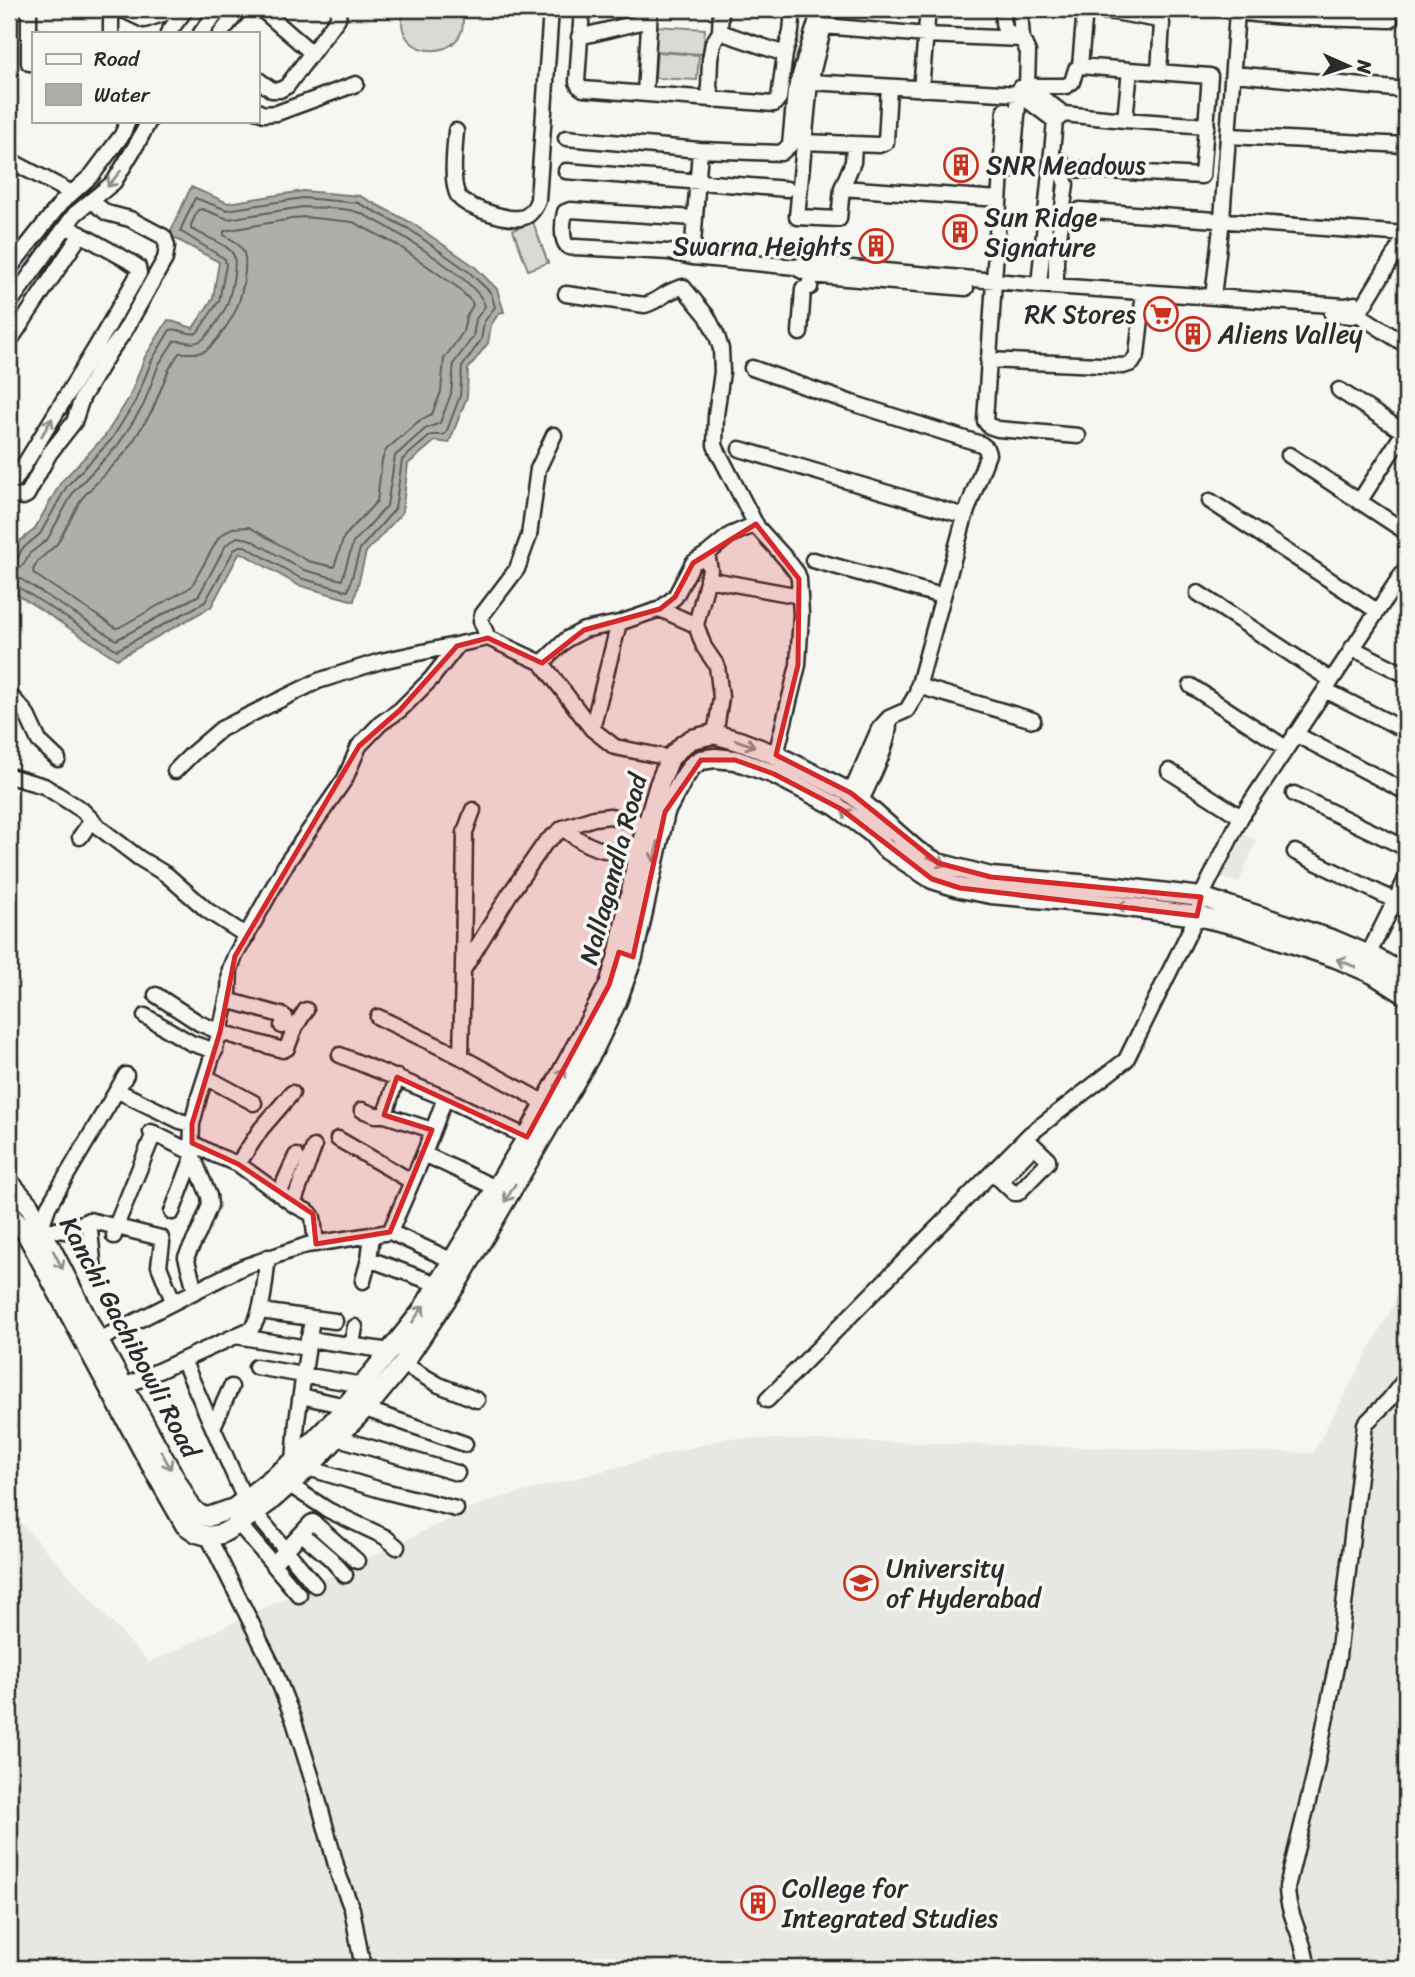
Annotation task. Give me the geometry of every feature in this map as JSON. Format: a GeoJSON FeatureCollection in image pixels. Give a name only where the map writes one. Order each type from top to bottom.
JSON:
{"type":"FeatureCollection","features":[{"type":"Feature","properties":{"kind":"main road"},"geometry":{"type":"LineString","coordinates":[[714,734],[776,755],[856,797],[917,851],[937,863],[991,877],[1201,897],[1334,940],[1406,975]]}},
{"type":"Feature","properties":{"kind":"main road","name":"Nallagandla Road"},"geometry":{"type":"LineString","coordinates":[[204,1516],[250,1507],[288,1484],[363,1385],[397,1357],[456,1285],[593,1051],[617,1001],[626,954],[638,855],[670,758],[692,739],[714,734]]}},
{"type":"Feature","properties":{"kind":"main road","name":"Nallagandla Road"},"geometry":{"type":"LineString","coordinates":[[208,1535],[221,1534],[239,1524],[250,1507],[301,1464],[338,1438],[365,1409],[437,1284],[527,1138],[626,954],[665,812],[692,766],[701,760],[735,760],[774,774],[836,806],[872,833],[885,848],[932,879],[991,894],[1112,905],[1197,916],[1240,926],[1336,958],[1373,974],[1406,995]]}},
{"type":"Feature","properties":{"kind":"main road","name":"Kanchi Gachibowli Road"},"geometry":{"type":"LineString","coordinates":[[9,1182],[29,1205],[41,1228],[143,1451],[185,1525],[197,1533],[208,1535]]}},
{"type":"Feature","properties":{"kind":"main road","name":"Kanchi Gachibowli Road"},"geometry":{"type":"LineString","coordinates":[[9,1213],[26,1233],[93,1343],[125,1386],[191,1507],[204,1516]]}},
{"type":"Feature","properties":{"kind":"street"},"geometry":{"type":"LineString","coordinates":[[29,9],[29,63],[32,63]]}},
{"type":"Feature","properties":{"kind":"street"},"geometry":{"type":"LineString","coordinates":[[111,9],[111,32]]}},
{"type":"Feature","properties":{"kind":"street"},"geometry":{"type":"LineString","coordinates":[[121,9],[144,20],[178,9]]}},
{"type":"Feature","properties":{"kind":"street"},"geometry":{"type":"LineString","coordinates":[[169,32],[186,9]]}},
{"type":"Feature","properties":{"kind":"street"},"geometry":{"type":"LineString","coordinates":[[202,32],[219,9]]}},
{"type":"Feature","properties":{"kind":"street"},"geometry":{"type":"LineString","coordinates":[[222,32],[240,9]]}},
{"type":"Feature","properties":{"kind":"street"},"geometry":{"type":"LineString","coordinates":[[261,9],[312,53]]}},
{"type":"Feature","properties":{"kind":"street"},"geometry":{"type":"LineString","coordinates":[[259,80],[272,90],[287,86],[338,18],[339,9]]}},
{"type":"Feature","properties":{"kind":"street"},"geometry":{"type":"LineString","coordinates":[[456,131],[454,181],[457,195],[464,202],[475,208],[508,217],[521,218],[535,209],[538,200],[551,9]]}},
{"type":"Feature","properties":{"kind":"street"},"geometry":{"type":"LineString","coordinates":[[582,9],[577,82],[583,89],[774,104],[779,98],[793,9]]}},
{"type":"Feature","properties":{"kind":"street"},"geometry":{"type":"LineString","coordinates":[[712,100],[709,67],[713,43],[720,32],[721,9]]}},
{"type":"Feature","properties":{"kind":"street"},"geometry":{"type":"LineString","coordinates":[[566,138],[700,150],[786,151],[790,145],[795,92],[820,9]]}},
{"type":"Feature","properties":{"kind":"street"},"geometry":{"type":"LineString","coordinates":[[919,9],[922,31],[921,89]]}},
{"type":"Feature","properties":{"kind":"street"},"geometry":{"type":"LineString","coordinates":[[922,31],[928,9]]}},
{"type":"Feature","properties":{"kind":"street"},"geometry":{"type":"LineString","coordinates":[[994,25],[995,9]]}},
{"type":"Feature","properties":{"kind":"street"},"geometry":{"type":"LineString","coordinates":[[1004,9],[1002,25],[1006,32],[1023,42]]}},
{"type":"Feature","properties":{"kind":"street"},"geometry":{"type":"LineString","coordinates":[[1012,170],[1028,52],[1023,42],[1020,9]]}},
{"type":"Feature","properties":{"kind":"street"},"geometry":{"type":"LineString","coordinates":[[1076,9],[1140,12],[1162,23],[1159,72]]}},
{"type":"Feature","properties":{"kind":"street"},"geometry":{"type":"LineString","coordinates":[[810,82],[921,89],[1023,90],[1066,86],[1072,82],[1076,69],[1080,66],[1085,9]]}},
{"type":"Feature","properties":{"kind":"street"},"geometry":{"type":"LineString","coordinates":[[1222,9],[1391,20]]}},
{"type":"Feature","properties":{"kind":"street"},"geometry":{"type":"LineString","coordinates":[[1213,297],[1223,219],[1237,12]]}},
{"type":"Feature","properties":{"kind":"street"},"geometry":{"type":"LineString","coordinates":[[579,37],[650,14],[645,94]]}},
{"type":"Feature","properties":{"kind":"street"},"geometry":{"type":"LineString","coordinates":[[854,144],[853,162],[842,188],[839,219],[797,217],[810,82],[824,26],[922,31],[1023,42]]}},
{"type":"Feature","properties":{"kind":"street"},"geometry":{"type":"LineString","coordinates":[[720,32],[785,54]]}},
{"type":"Feature","properties":{"kind":"street"},"geometry":{"type":"LineString","coordinates":[[1056,169],[1200,177],[1203,172],[1210,76],[1080,66]]}},
{"type":"Feature","properties":{"kind":"street"},"geometry":{"type":"LineString","coordinates":[[1125,120],[1130,70]]}},
{"type":"Feature","properties":{"kind":"street"},"geometry":{"type":"LineString","coordinates":[[1234,75],[1406,90]]}},
{"type":"Feature","properties":{"kind":"street"},"geometry":{"type":"LineString","coordinates":[[259,112],[277,113],[356,83]]}},
{"type":"Feature","properties":{"kind":"street"},"geometry":{"type":"LineString","coordinates":[[803,142],[879,145],[886,142],[890,87]]}},
{"type":"Feature","properties":{"kind":"street"},"geometry":{"type":"LineString","coordinates":[[1023,90],[1060,118],[1207,125]]}},
{"type":"Feature","properties":{"kind":"street"},"geometry":{"type":"LineString","coordinates":[[1005,110],[985,421],[989,426],[998,429],[1078,436]]}},
{"type":"Feature","properties":{"kind":"street"},"geometry":{"type":"LineString","coordinates":[[1039,285],[1056,169],[1060,118]]}},
{"type":"Feature","properties":{"kind":"street"},"geometry":{"type":"LineString","coordinates":[[33,271],[12,264],[61,202],[92,175],[122,135],[128,122]]}},
{"type":"Feature","properties":{"kind":"street"},"geometry":{"type":"LineString","coordinates":[[9,304],[75,214],[114,181],[148,122]]}},
{"type":"Feature","properties":{"kind":"street"},"geometry":{"type":"LineString","coordinates":[[1229,136],[1406,145]]}},
{"type":"Feature","properties":{"kind":"street"},"geometry":{"type":"LineString","coordinates":[[691,257],[700,150]]}},
{"type":"Feature","properties":{"kind":"street"},"geometry":{"type":"LineString","coordinates":[[9,160],[72,193]]}},
{"type":"Feature","properties":{"kind":"street"},"geometry":{"type":"LineString","coordinates":[[1056,169],[1066,184],[1056,260],[1056,285]]}},
{"type":"Feature","properties":{"kind":"street"},"geometry":{"type":"LineString","coordinates":[[566,172],[788,189]]}},
{"type":"Feature","properties":{"kind":"street"},"geometry":{"type":"LineString","coordinates":[[842,188],[999,199]]}},
{"type":"Feature","properties":{"kind":"street"},"geometry":{"type":"LineString","coordinates":[[9,494],[23,497],[27,495],[49,454],[74,422],[82,398],[124,332],[164,259],[167,246],[164,237],[130,219],[107,213],[91,201]]}},
{"type":"Feature","properties":{"kind":"street"},"geometry":{"type":"LineString","coordinates":[[1080,209],[1406,235],[1353,311]]}},
{"type":"Feature","properties":{"kind":"street"},"geometry":{"type":"LineString","coordinates":[[694,218],[570,210],[563,216],[565,244],[568,247],[669,252],[691,257],[795,267],[807,264],[1143,300],[1353,311]]}},
{"type":"Feature","properties":{"kind":"street"},"geometry":{"type":"LineString","coordinates":[[9,480],[15,480],[139,273],[138,267],[130,261],[66,226]]}},
{"type":"Feature","properties":{"kind":"street"},"geometry":{"type":"LineString","coordinates":[[9,342],[81,234]]}},
{"type":"Feature","properties":{"kind":"street"},"geometry":{"type":"LineString","coordinates":[[795,267],[820,280],[1056,285],[1353,311],[1406,345]]}},
{"type":"Feature","properties":{"kind":"street"},"geometry":{"type":"LineString","coordinates":[[800,333],[803,289],[820,280]]}},
{"type":"Feature","properties":{"kind":"street"},"geometry":{"type":"LineString","coordinates":[[566,294],[645,304],[657,301],[669,290],[683,287],[707,316],[718,335],[722,372],[715,445],[756,524],[797,573],[802,614],[801,666],[776,755]]}},
{"type":"Feature","properties":{"kind":"street"},"geometry":{"type":"LineString","coordinates":[[988,360],[1123,366],[1132,363],[1138,355],[1143,300]]}},
{"type":"Feature","properties":{"kind":"street"},"geometry":{"type":"LineString","coordinates":[[752,368],[981,444],[988,454],[965,516],[916,695],[907,710],[889,718],[879,729],[856,797]]}},
{"type":"Feature","properties":{"kind":"street"},"geometry":{"type":"LineString","coordinates":[[1339,390],[1405,430],[1359,502]]}},
{"type":"Feature","properties":{"kind":"street"},"geometry":{"type":"LineString","coordinates":[[488,638],[481,621],[482,615],[517,569],[529,536],[538,469],[554,435]]}},
{"type":"Feature","properties":{"kind":"street"},"geometry":{"type":"LineString","coordinates":[[740,449],[965,516]]}},
{"type":"Feature","properties":{"kind":"street"},"geometry":{"type":"LineString","coordinates":[[1289,455],[1406,532]]}},
{"type":"Feature","properties":{"kind":"street"},"geometry":{"type":"LineString","coordinates":[[1210,501],[1377,611]]}},
{"type":"Feature","properties":{"kind":"street"},"geometry":{"type":"LineString","coordinates":[[542,663],[567,639],[584,630],[619,623],[660,609],[675,597],[693,563],[730,535],[756,524]]}},
{"type":"Feature","properties":{"kind":"street"},"geometry":{"type":"LineString","coordinates":[[707,554],[710,570],[696,625],[704,647],[717,666],[721,697],[714,734]]}},
{"type":"Feature","properties":{"kind":"street"},"geometry":{"type":"LineString","coordinates":[[813,559],[942,596]]}},
{"type":"Feature","properties":{"kind":"street"},"geometry":{"type":"LineString","coordinates":[[767,1400],[1030,1142],[1126,1060],[1197,916],[1201,897],[1241,817],[1406,568]]}},
{"type":"Feature","properties":{"kind":"street"},"geometry":{"type":"LineString","coordinates":[[707,579],[800,596]]}},
{"type":"Feature","properties":{"kind":"street"},"geometry":{"type":"LineString","coordinates":[[1198,593],[1328,685],[1406,731]]}},
{"type":"Feature","properties":{"kind":"street"},"geometry":{"type":"LineString","coordinates":[[660,609],[696,625]]}},
{"type":"Feature","properties":{"kind":"street"},"geometry":{"type":"LineString","coordinates":[[592,729],[619,623]]}},
{"type":"Feature","properties":{"kind":"street"},"geometry":{"type":"LineString","coordinates":[[175,771],[221,729],[318,681],[381,661],[488,638],[542,663],[592,729],[615,747],[670,758]]}},
{"type":"Feature","properties":{"kind":"street"},"geometry":{"type":"LineString","coordinates":[[172,1212],[192,1151],[192,1124],[198,1097],[220,1032],[230,969],[286,864],[345,779],[359,746],[381,723],[408,703],[457,646]]}},
{"type":"Feature","properties":{"kind":"street"},"geometry":{"type":"LineString","coordinates":[[1352,648],[1405,672]]}},
{"type":"Feature","properties":{"kind":"street"},"geometry":{"type":"LineString","coordinates":[[918,686],[1033,720]]}},
{"type":"Feature","properties":{"kind":"street"},"geometry":{"type":"LineString","coordinates":[[1191,686],[1286,748]]}},
{"type":"Feature","properties":{"kind":"street"},"geometry":{"type":"LineString","coordinates":[[9,694],[23,710],[39,741],[58,759]]}},
{"type":"Feature","properties":{"kind":"street"},"geometry":{"type":"LineString","coordinates":[[1295,734],[1406,792]]}},
{"type":"Feature","properties":{"kind":"street"},"geometry":{"type":"LineString","coordinates":[[1169,771],[1241,817]]}},
{"type":"Feature","properties":{"kind":"street"},"geometry":{"type":"LineString","coordinates":[[9,776],[44,786],[82,810],[101,829],[167,875],[208,911],[247,936]]}},
{"type":"Feature","properties":{"kind":"street"},"geometry":{"type":"LineString","coordinates":[[1294,794],[1406,848]]}},
{"type":"Feature","properties":{"kind":"street"},"geometry":{"type":"LineString","coordinates":[[461,1057],[465,832],[473,810]]}},
{"type":"Feature","properties":{"kind":"street"},"geometry":{"type":"LineString","coordinates":[[463,970],[545,843],[564,828],[594,818],[610,816],[646,825]]}},
{"type":"Feature","properties":{"kind":"street"},"geometry":{"type":"LineString","coordinates":[[80,837],[92,820]]}},
{"type":"Feature","properties":{"kind":"street"},"geometry":{"type":"LineString","coordinates":[[564,828],[588,846],[638,855]]}},
{"type":"Feature","properties":{"kind":"street"},"geometry":{"type":"LineString","coordinates":[[1295,852],[1401,903]]}},
{"type":"Feature","properties":{"kind":"street"},"geometry":{"type":"LineString","coordinates":[[1368,955],[1401,903],[1406,879]]}},
{"type":"Feature","properties":{"kind":"street"},"geometry":{"type":"LineString","coordinates":[[156,995],[199,1023],[220,1032],[286,1049],[306,1010]]}},
{"type":"Feature","properties":{"kind":"street"},"geometry":{"type":"LineString","coordinates":[[227,1000],[282,1015],[285,1017],[282,1026]]}},
{"type":"Feature","properties":{"kind":"street"},"geometry":{"type":"LineString","coordinates":[[145,1016],[184,1039],[215,1051]]}},
{"type":"Feature","properties":{"kind":"street"},"geometry":{"type":"LineString","coordinates":[[378,1017],[461,1057],[545,1103]]}},
{"type":"Feature","properties":{"kind":"street"},"geometry":{"type":"LineString","coordinates":[[340,1055],[445,1098],[527,1138]]}},
{"type":"Feature","properties":{"kind":"street"},"geometry":{"type":"LineString","coordinates":[[126,1075],[48,1207],[41,1228],[65,1231],[89,1220],[115,1231],[161,1238],[159,1266],[173,1301]]}},
{"type":"Feature","properties":{"kind":"street"},"geometry":{"type":"LineString","coordinates":[[206,1077],[254,1102]]}},
{"type":"Feature","properties":{"kind":"street"},"geometry":{"type":"LineString","coordinates":[[385,1115],[397,1077]]}},
{"type":"Feature","properties":{"kind":"street"},"geometry":{"type":"LineString","coordinates":[[118,1091],[180,1121],[192,1124]]}},
{"type":"Feature","properties":{"kind":"street"},"geometry":{"type":"LineString","coordinates":[[238,1164],[261,1129],[292,1093]]}},
{"type":"Feature","properties":{"kind":"street"},"geometry":{"type":"LineString","coordinates":[[390,1232],[445,1098]]}},
{"type":"Feature","properties":{"kind":"street"},"geometry":{"type":"LineString","coordinates":[[362,1110],[432,1130]]}},
{"type":"Feature","properties":{"kind":"street"},"geometry":{"type":"LineString","coordinates":[[115,1231],[152,1133],[192,1151],[238,1164],[293,1204],[310,1213],[313,1217],[316,1244]]}},
{"type":"Feature","properties":{"kind":"street"},"geometry":{"type":"LineString","coordinates":[[338,1139],[411,1181]]}},
{"type":"Feature","properties":{"kind":"street"},"geometry":{"type":"LineString","coordinates":[[996,1176],[1014,1193],[1018,1193],[1048,1162],[1030,1142]]}},
{"type":"Feature","properties":{"kind":"street"},"geometry":{"type":"LineString","coordinates":[[293,1204],[314,1147]]}},
{"type":"Feature","properties":{"kind":"street"},"geometry":{"type":"LineString","coordinates":[[192,1151],[210,1201],[208,1213],[186,1257],[195,1290]]}},
{"type":"Feature","properties":{"kind":"street"},"geometry":{"type":"LineString","coordinates":[[424,1154],[496,1188]]}},
{"type":"Feature","properties":{"kind":"street"},"geometry":{"type":"LineString","coordinates":[[279,1194],[296,1156]]}},
{"type":"Feature","properties":{"kind":"street"},"geometry":{"type":"LineString","coordinates":[[89,1220],[94,1271]]}},
{"type":"Feature","properties":{"kind":"street"},"geometry":{"type":"LineString","coordinates":[[93,1343],[243,1267],[316,1244],[390,1232],[452,1260]]}},
{"type":"Feature","properties":{"kind":"street"},"geometry":{"type":"LineString","coordinates":[[363,1281],[372,1236]]}},
{"type":"Feature","properties":{"kind":"street"},"geometry":{"type":"LineString","coordinates":[[125,1386],[251,1329],[260,1311],[268,1257]]}},
{"type":"Feature","properties":{"kind":"street"},"geometry":{"type":"LineString","coordinates":[[369,1259],[437,1284]]}},
{"type":"Feature","properties":{"kind":"street"},"geometry":{"type":"LineString","coordinates":[[260,1311],[335,1321]]}},
{"type":"Feature","properties":{"kind":"street"},"geometry":{"type":"LineString","coordinates":[[312,1318],[301,1396],[301,1464],[384,1491],[456,1509]]}},
{"type":"Feature","properties":{"kind":"street"},"geometry":{"type":"LineString","coordinates":[[352,1344],[355,1327]]}},
{"type":"Feature","properties":{"kind":"street"},"geometry":{"type":"LineString","coordinates":[[235,1336],[308,1344],[352,1344],[397,1357],[439,1385],[477,1400]]}},
{"type":"Feature","properties":{"kind":"street"},"geometry":{"type":"LineString","coordinates":[[183,1360],[250,1507],[315,1585]]}},
{"type":"Feature","properties":{"kind":"street"},"geometry":{"type":"LineString","coordinates":[[256,1367],[363,1385]]}},
{"type":"Feature","properties":{"kind":"street"},"geometry":{"type":"LineString","coordinates":[[1307,1968],[1304,1948],[1287,1899],[1287,1887],[1314,1777],[1338,1657],[1365,1424],[1406,1378]]}},
{"type":"Feature","properties":{"kind":"street"},"geometry":{"type":"LineString","coordinates":[[213,1427],[231,1387]]}},
{"type":"Feature","properties":{"kind":"street"},"geometry":{"type":"LineString","coordinates":[[301,1396],[346,1406]]}},
{"type":"Feature","properties":{"kind":"street"},"geometry":{"type":"LineString","coordinates":[[365,1409],[465,1444]]}},
{"type":"Feature","properties":{"kind":"street"},"geometry":{"type":"LineString","coordinates":[[338,1438],[457,1474]]}},
{"type":"Feature","properties":{"kind":"street"},"geometry":{"type":"LineString","coordinates":[[288,1484],[328,1510],[385,1536],[397,1547]]}},
{"type":"Feature","properties":{"kind":"street"},"geometry":{"type":"LineString","coordinates":[[273,1564],[311,1522],[357,1561]]}},
{"type":"Feature","properties":{"kind":"street"},"geometry":{"type":"LineString","coordinates":[[239,1524],[299,1595]]}},
{"type":"Feature","properties":{"kind":"street"},"geometry":{"type":"LineString","coordinates":[[302,1534],[345,1575]]}},
{"type":"Feature","properties":{"kind":"street"},"geometry":{"type":"LineString","coordinates":[[208,1535],[273,1667],[293,1718],[339,1876],[352,1909],[363,1968]]}},
{"type":"Feature","properties":{"kind":"street"},"geometry":{"type":"LineString","coordinates":[[339,1876],[353,1968]]}},
{"type":"Feature","properties":{"kind":"highlighted area"},"geometry":{"type":"Polygon","coordinates":[[[756,524],[799,579],[798,665],[776,755],[851,793],[938,863],[991,877],[1201,897],[1197,916],[960,888],[932,879],[841,809],[774,774],[735,760],[701,760],[665,812],[633,957],[619,952],[609,985],[527,1137],[397,1077],[384,1115],[432,1130],[390,1232],[316,1244],[313,1214],[238,1164],[192,1143],[192,1124],[220,1032],[235,956],[359,746],[400,710],[457,646],[488,638],[542,663],[584,630],[660,609],[675,597],[693,563],[756,524]]]}},
{"type":"Feature","properties":{"kind":"shaded area"},"geometry":{"type":"Polygon","coordinates":[[[404,9],[461,9],[462,27],[457,40],[446,48],[419,48],[408,40],[403,27],[404,9]]]}},
{"type":"Feature","properties":{"kind":"shaded area"},"geometry":{"type":"Polygon","coordinates":[[[654,26],[705,29],[703,54],[653,51],[654,26]]]}},
{"type":"Feature","properties":{"kind":"shaded area"},"geometry":{"type":"Polygon","coordinates":[[[657,52],[699,55],[697,80],[655,78],[657,52]]]}},
{"type":"Feature","properties":{"kind":"shaded area"},"geometry":{"type":"Polygon","coordinates":[[[533,222],[548,263],[528,270],[513,230],[533,222]]]}},
{"type":"Feature","properties":{"kind":"shaded area"},"geometry":{"type":"Polygon","coordinates":[[[1243,834],[1256,840],[1239,883],[1222,878],[1243,834]]]}},
{"type":"Feature","properties":{"kind":"shaded area","name":"University of Hyderabad"},"geometry":{"type":"Polygon","coordinates":[[[1406,1282],[1406,1968],[9,1968],[9,1510],[149,1663],[483,1503],[727,1438],[1313,1453],[1406,1282]]]}},
{"type":"Feature","properties":{"kind":"water"},"geometry":{"type":"Polygon","coordinates":[[[191,187],[228,203],[303,191],[360,196],[412,223],[474,266],[497,289],[504,312],[499,313],[491,325],[488,343],[468,369],[467,397],[449,443],[435,441],[408,464],[402,513],[366,552],[354,601],[298,585],[240,552],[211,607],[117,659],[9,589],[9,563],[16,544],[34,530],[61,482],[105,436],[129,398],[145,357],[168,320],[193,328],[213,298],[219,262],[169,235],[191,187]]]}},
{"type":"Feature","properties":{"kind":"place","name":"SNR Meadows"},"geometry":{"type":"Point","coordinates":[961,165]}},
{"type":"Feature","properties":{"kind":"place","name":"Sun Ridge Signature"},"geometry":{"type":"Point","coordinates":[960,232]}},
{"type":"Feature","properties":{"kind":"place","name":"Swarna Heights"},"geometry":{"type":"Point","coordinates":[876,246]}},
{"type":"Feature","properties":{"kind":"place","name":"RK Stores"},"geometry":{"type":"Point","coordinates":[1161,314]}},
{"type":"Feature","properties":{"kind":"place","name":"Aliens Valley"},"geometry":{"type":"Point","coordinates":[1193,334]}},
{"type":"Feature","properties":{"kind":"place","name":"University of Hyderabad"},"geometry":{"type":"Point","coordinates":[861,1583]}},
{"type":"Feature","properties":{"kind":"place","name":"College for Integrated Studies"},"geometry":{"type":"Point","coordinates":[758,1903]}}]}
